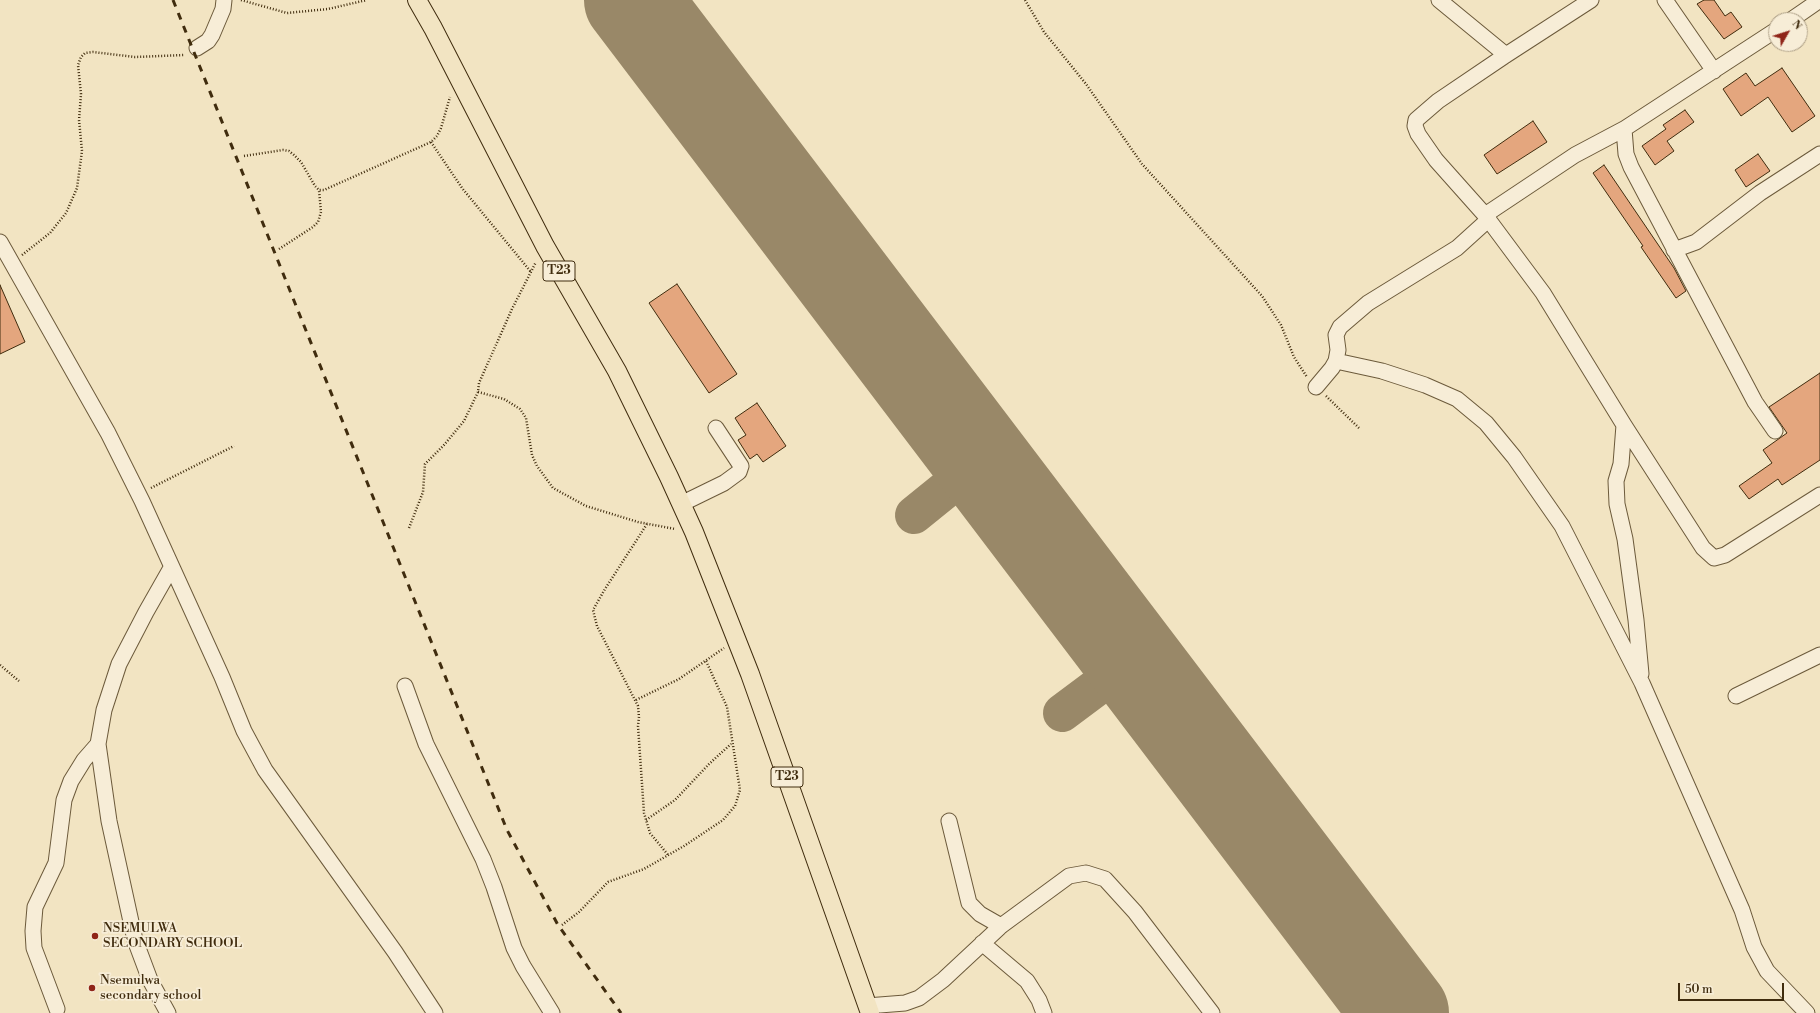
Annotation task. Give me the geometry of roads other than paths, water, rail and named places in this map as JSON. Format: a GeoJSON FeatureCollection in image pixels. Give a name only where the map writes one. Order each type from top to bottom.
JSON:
{"type":"FeatureCollection","features":[{"type":"Feature","properties":{"kind":"main road","name":"T23"},"geometry":{"type":"LineString","coordinates":[[417,0],[545,246],[616,371],[694,532],[736,637],[779,753],[869,1009]]}},
{"type":"Feature","properties":{"kind":"street"},"geometry":{"type":"LineString","coordinates":[[192,51],[208,41],[212,35],[223,9],[224,0]]}},
{"type":"Feature","properties":{"kind":"street"},"geometry":{"type":"LineString","coordinates":[[1439,0],[1506,55]]}},
{"type":"Feature","properties":{"kind":"street"},"geometry":{"type":"LineString","coordinates":[[1591,0],[1438,101],[1416,120],[1415,126],[1418,134],[1432,153],[1487,217],[1547,299],[1624,425],[1703,548],[1714,558],[1725,555],[1820,495]]}},
{"type":"Feature","properties":{"kind":"street"},"geometry":{"type":"LineString","coordinates":[[1665,0],[1714,71]]}},
{"type":"Feature","properties":{"kind":"street"},"geometry":{"type":"LineString","coordinates":[[1803,12],[1820,0]]}},
{"type":"Feature","properties":{"kind":"street"},"geometry":{"type":"LineString","coordinates":[[1316,387],[1336,361],[1338,350],[1336,335],[1340,327],[1368,303],[1457,248],[1487,217],[1575,155],[1624,129],[1768,35]]}},
{"type":"Feature","properties":{"kind":"street"},"geometry":{"type":"LineString","coordinates":[[1624,129],[1628,161],[1755,402],[1775,431]]}},
{"type":"Feature","properties":{"kind":"street"},"geometry":{"type":"LineString","coordinates":[[1674,250],[1696,242],[1760,193],[1820,154]]}},
{"type":"Feature","properties":{"kind":"street"},"geometry":{"type":"LineString","coordinates":[[0,242],[104,426],[138,494],[222,676],[244,731],[265,770],[331,865],[395,952],[435,1013]]}},
{"type":"Feature","properties":{"kind":"street"},"geometry":{"type":"LineString","coordinates":[[1336,361],[1382,371],[1425,384],[1457,399],[1486,423],[1514,457],[1562,526],[1642,683],[1742,910],[1754,947],[1767,971],[1807,1013]]}},
{"type":"Feature","properties":{"kind":"street"},"geometry":{"type":"LineString","coordinates":[[1624,425],[1621,464],[1616,481],[1617,504],[1625,539],[1636,620],[1642,683]]}},
{"type":"Feature","properties":{"kind":"street"},"geometry":{"type":"LineString","coordinates":[[681,504],[724,483],[739,472],[741,466],[716,428]]}},
{"type":"Feature","properties":{"kind":"street"},"geometry":{"type":"LineString","coordinates":[[168,1013],[150,980],[135,940],[109,821],[98,744],[104,710],[119,664],[171,568]]}},
{"type":"Feature","properties":{"kind":"street"},"geometry":{"type":"LineString","coordinates":[[1736,696],[1820,655]]}},
{"type":"Feature","properties":{"kind":"street"},"geometry":{"type":"LineString","coordinates":[[405,686],[426,744],[483,859],[514,948],[523,966],[552,1013]]}},
{"type":"Feature","properties":{"kind":"street"},"geometry":{"type":"LineString","coordinates":[[57,1009],[34,948],[33,931],[35,907],[56,863],[64,800],[84,760],[98,744]]}},
{"type":"Feature","properties":{"kind":"street"},"geometry":{"type":"LineString","coordinates":[[948,821],[969,903],[980,914],[1000,926]]}},
{"type":"Feature","properties":{"kind":"street"},"geometry":{"type":"LineString","coordinates":[[869,1009],[904,1003],[919,998],[943,980],[1000,926],[1069,876],[1086,873],[1105,879],[1135,912],[1212,1013]]}},
{"type":"Feature","properties":{"kind":"street"},"geometry":{"type":"LineString","coordinates":[[982,943],[1027,981],[1039,1000],[1044,1013]]}},
{"type":"Feature","properties":{"kind":"railway"},"geometry":{"type":"LineString","coordinates":[[173,0],[507,830],[558,925],[621,1013]]}},
{"type":"Feature","properties":{"kind":"place","name":"NSEMULWA SECONDARY SCHOOL"},"geometry":{"type":"Point","coordinates":[95,936]}},
{"type":"Feature","properties":{"kind":"place","name":"Nsemulwa secondary school"},"geometry":{"type":"Point","coordinates":[92,988]}}]}
